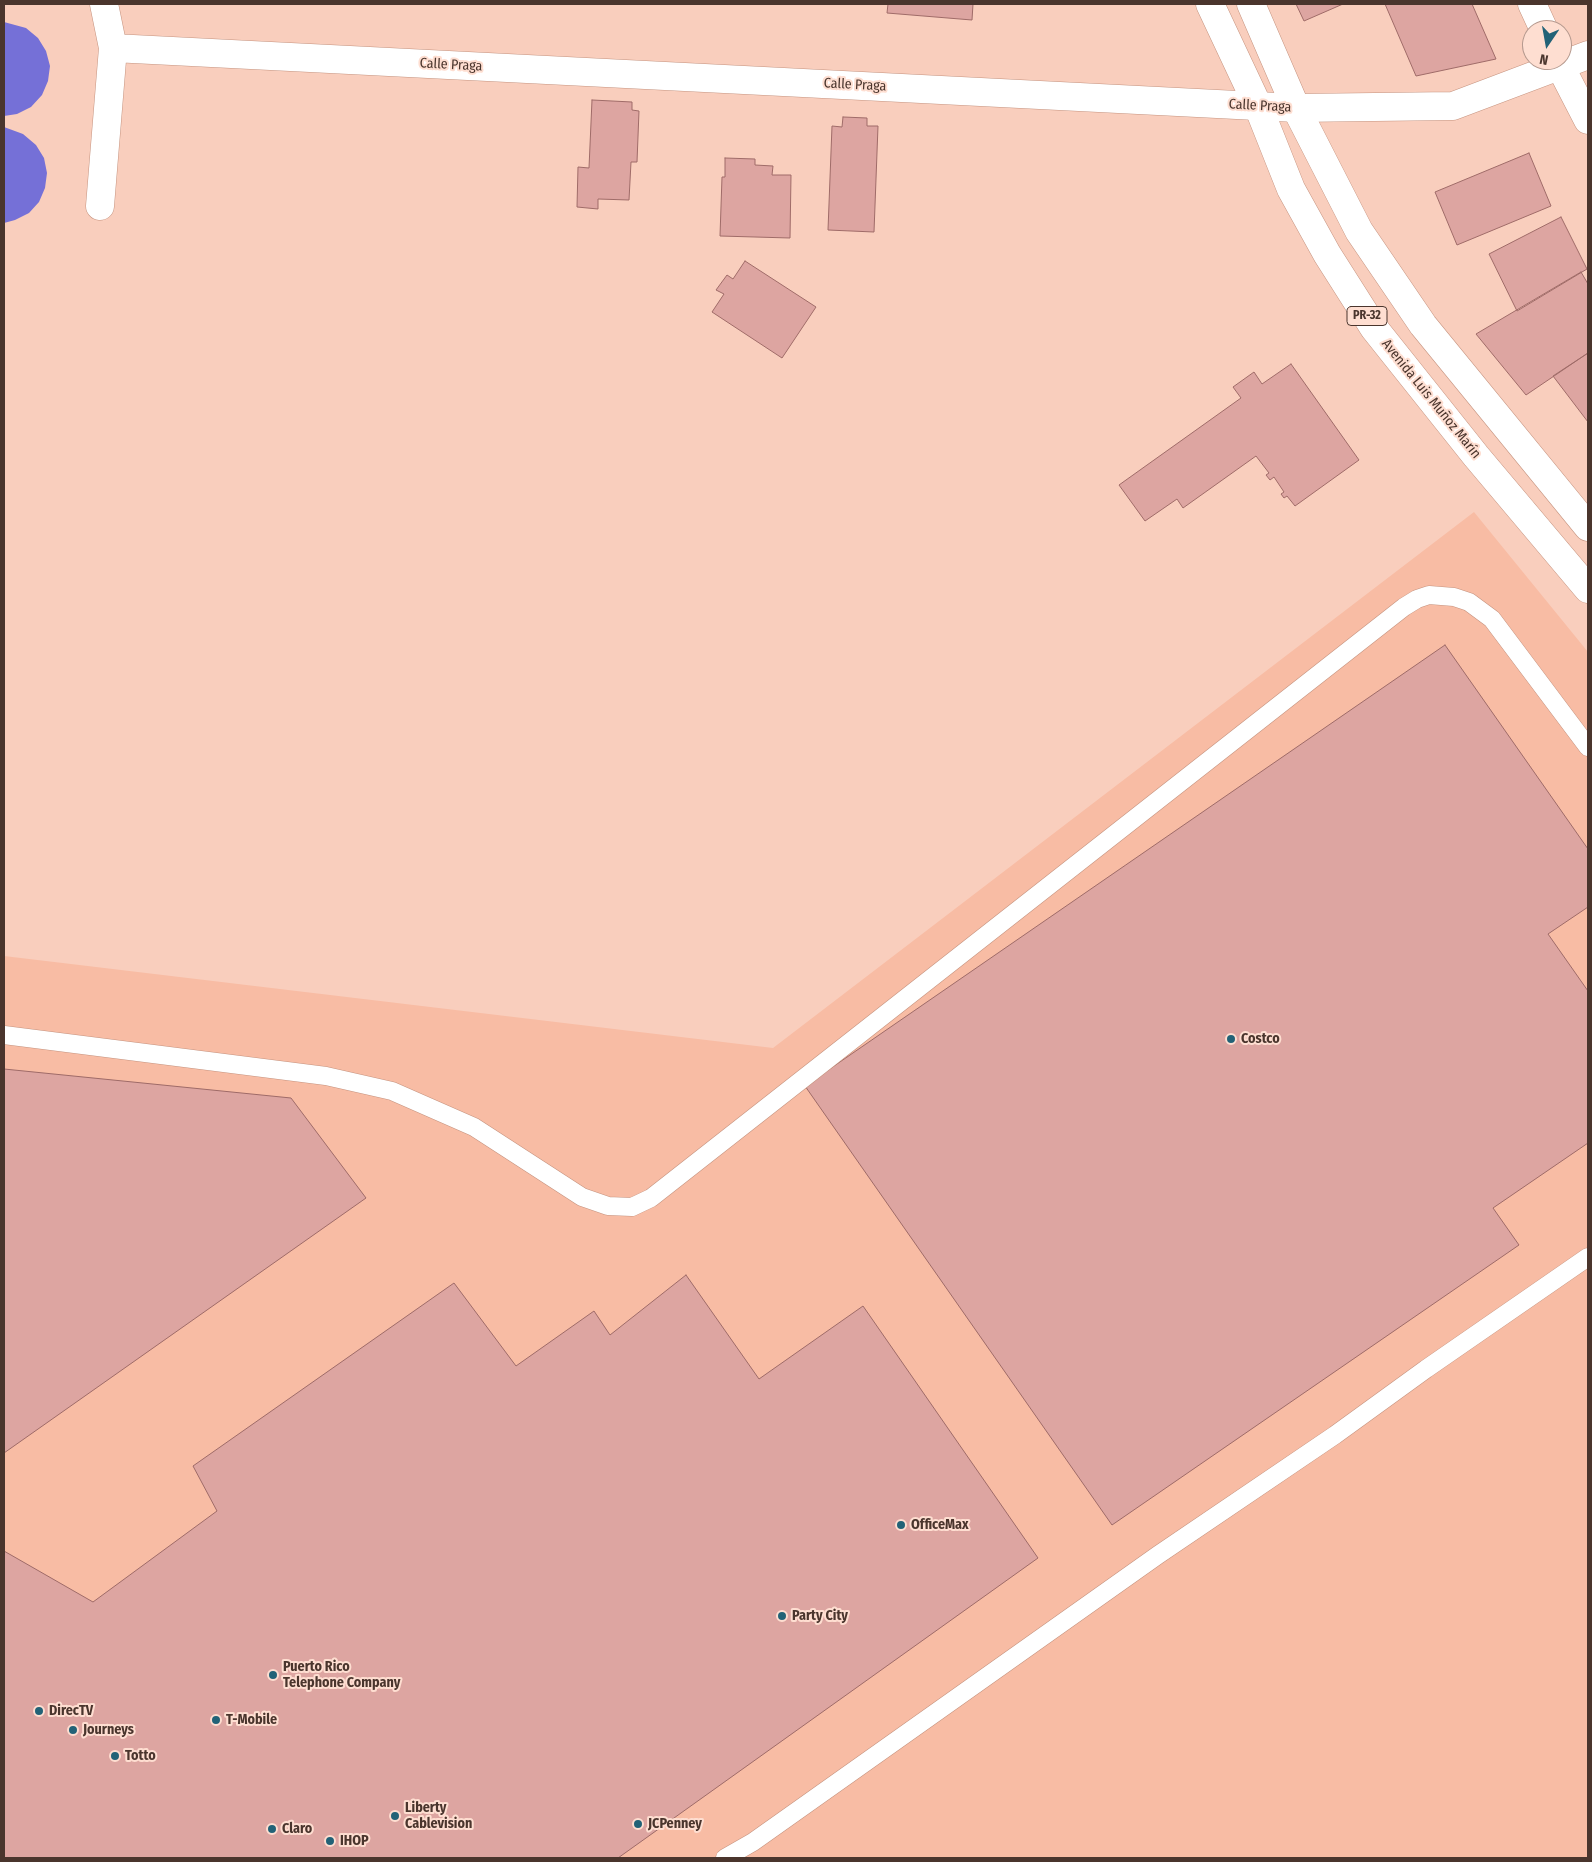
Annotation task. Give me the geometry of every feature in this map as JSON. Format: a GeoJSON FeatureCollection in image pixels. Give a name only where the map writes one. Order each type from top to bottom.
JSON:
{"type":"FeatureCollection","features":[{"type":"Feature","properties":{"kind":"street"},"geometry":{"type":"LineString","coordinates":[[100,206],[113,48],[104,4]]}},
{"type":"Feature","properties":{"kind":"street","name":"Avenida Luis Muñoz Marín"},"geometry":{"type":"LineString","coordinates":[[1210,4],[1258,106],[1291,189],[1327,254],[1374,328],[1476,456],[1588,588]]}},
{"type":"Feature","properties":{"kind":"street","name":"PR-32"},"geometry":{"type":"LineString","coordinates":[[1251,4],[1296,108],[1359,231],[1423,325],[1588,527]]}},
{"type":"Feature","properties":{"kind":"street"},"geometry":{"type":"LineString","coordinates":[[1532,4],[1539,20]]}},
{"type":"Feature","properties":{"kind":"street","name":"Calle Praga"},"geometry":{"type":"LineString","coordinates":[[113,48],[1296,108],[1453,106],[1541,70]]}},
{"type":"Feature","properties":{"kind":"street","name":"Calle Praga"},"geometry":{"type":"LineString","coordinates":[[1572,59],[1588,55]]}},
{"type":"Feature","properties":{"kind":"street"},"geometry":{"type":"LineString","coordinates":[[1562,70],[1588,120]]}},
{"type":"Feature","properties":{"kind":"lane"},"geometry":{"type":"LineString","coordinates":[[4,1035],[326,1076],[392,1091],[474,1127],[582,1197],[608,1206],[632,1207],[650,1198],[1404,607],[1417,599],[1436,594],[1454,596],[1469,602],[1492,619],[1588,747]]}},
{"type":"Feature","properties":{"kind":"lane"},"geometry":{"type":"LineString","coordinates":[[726,1858],[753,1842],[1150,1560],[1335,1435],[1426,1368],[1588,1257]]}},
{"type":"Feature","properties":{"kind":"shaded area"},"geometry":{"type":"Polygon","coordinates":[[[4,22],[26,28],[38,38],[46,51],[50,66],[48,81],[42,95],[31,107],[17,114],[4,116],[4,22]]]}},
{"type":"Feature","properties":{"kind":"shaded area"},"geometry":{"type":"Polygon","coordinates":[[[4,127],[23,134],[36,145],[44,158],[47,173],[45,188],[39,202],[29,213],[4,223],[4,127]]]}},
{"type":"Feature","properties":{"kind":"shaded area"},"geometry":{"type":"Polygon","coordinates":[[[1474,512],[1588,652],[1588,1858],[4,1858],[4,956],[773,1048],[1474,512]]]}},
{"type":"Feature","properties":{"kind":"building"},"geometry":{"type":"Polygon","coordinates":[[[888,4],[973,4],[972,20],[887,13],[888,4]]]}},
{"type":"Feature","properties":{"kind":"building"},"geometry":{"type":"Polygon","coordinates":[[[1296,4],[1343,4],[1304,21],[1296,4]]]}},
{"type":"Feature","properties":{"kind":"building"},"geometry":{"type":"Polygon","coordinates":[[[1385,4],[1472,4],[1496,59],[1416,76],[1385,4]]]}},
{"type":"Feature","properties":{"kind":"building"},"geometry":{"type":"Polygon","coordinates":[[[592,100],[632,102],[632,110],[639,111],[637,162],[631,162],[629,200],[598,199],[598,209],[577,207],[578,167],[589,168],[592,100]]]}},
{"type":"Feature","properties":{"kind":"building"},"geometry":{"type":"Polygon","coordinates":[[[843,117],[867,118],[867,126],[878,126],[874,232],[828,230],[832,126],[842,127],[843,117]]]}},
{"type":"Feature","properties":{"kind":"building"},"geometry":{"type":"Polygon","coordinates":[[[1529,153],[1551,206],[1457,245],[1435,192],[1529,153]]]}},
{"type":"Feature","properties":{"kind":"building"},"geometry":{"type":"Polygon","coordinates":[[[725,158],[755,159],[755,165],[773,166],[772,175],[791,175],[790,238],[720,236],[722,177],[725,177],[725,158]]]}},
{"type":"Feature","properties":{"kind":"building"},"geometry":{"type":"Polygon","coordinates":[[[1561,217],[1587,269],[1517,311],[1489,254],[1561,217]]]}},
{"type":"Feature","properties":{"kind":"building"},"geometry":{"type":"Polygon","coordinates":[[[745,261],[816,307],[782,358],[712,312],[724,294],[716,290],[727,275],[733,279],[745,261]]]}},
{"type":"Feature","properties":{"kind":"building"},"geometry":{"type":"Polygon","coordinates":[[[1581,272],[1588,284],[1588,353],[1526,395],[1476,334],[1581,272]]]}},
{"type":"Feature","properties":{"kind":"building"},"geometry":{"type":"Polygon","coordinates":[[[1588,353],[1588,422],[1553,376],[1588,353]]]}},
{"type":"Feature","properties":{"kind":"building"},"geometry":{"type":"Polygon","coordinates":[[[1291,364],[1359,460],[1295,506],[1287,496],[1284,498],[1281,494],[1284,492],[1274,477],[1270,480],[1266,475],[1269,473],[1256,456],[1183,508],[1177,499],[1145,521],[1119,485],[1241,398],[1233,387],[1254,372],[1262,384],[1291,364]]]}},
{"type":"Feature","properties":{"kind":"building","name":"Costco"},"geometry":{"type":"Polygon","coordinates":[[[1445,645],[1588,849],[1588,907],[1548,934],[1588,991],[1588,1143],[1493,1208],[1519,1245],[1112,1525],[805,1086],[1445,645]]]}},
{"type":"Feature","properties":{"kind":"building"},"geometry":{"type":"Polygon","coordinates":[[[4,1069],[291,1098],[366,1198],[4,1453],[4,1069]]]}},
{"type":"Feature","properties":{"kind":"building"},"geometry":{"type":"Polygon","coordinates":[[[686,1275],[759,1379],[863,1306],[1038,1558],[618,1858],[4,1858],[4,1551],[93,1602],[217,1511],[193,1466],[454,1283],[516,1366],[594,1311],[610,1335],[686,1275]]]}},
{"type":"Feature","properties":{"kind":"place","name":"Costco"},"geometry":{"type":"Point","coordinates":[1231,1039]}},
{"type":"Feature","properties":{"kind":"place","name":"OfficeMax"},"geometry":{"type":"Point","coordinates":[901,1525]}},
{"type":"Feature","properties":{"kind":"place","name":"Party City"},"geometry":{"type":"Point","coordinates":[782,1616]}},
{"type":"Feature","properties":{"kind":"place","name":"Puerto Rico Telephone Company"},"geometry":{"type":"Point","coordinates":[273,1675]}},
{"type":"Feature","properties":{"kind":"place","name":"DirecTV"},"geometry":{"type":"Point","coordinates":[39,1711]}},
{"type":"Feature","properties":{"kind":"place","name":"T-Mobile"},"geometry":{"type":"Point","coordinates":[216,1720]}},
{"type":"Feature","properties":{"kind":"place","name":"Journeys"},"geometry":{"type":"Point","coordinates":[73,1730]}},
{"type":"Feature","properties":{"kind":"place","name":"Totto"},"geometry":{"type":"Point","coordinates":[115,1756]}},
{"type":"Feature","properties":{"kind":"place","name":"Liberty Cablevision"},"geometry":{"type":"Point","coordinates":[395,1816]}},
{"type":"Feature","properties":{"kind":"place","name":"JCPenney"},"geometry":{"type":"Point","coordinates":[638,1824]}},
{"type":"Feature","properties":{"kind":"place","name":"Claro"},"geometry":{"type":"Point","coordinates":[272,1829]}},
{"type":"Feature","properties":{"kind":"place","name":"IHOP"},"geometry":{"type":"Point","coordinates":[330,1841]}}]}
